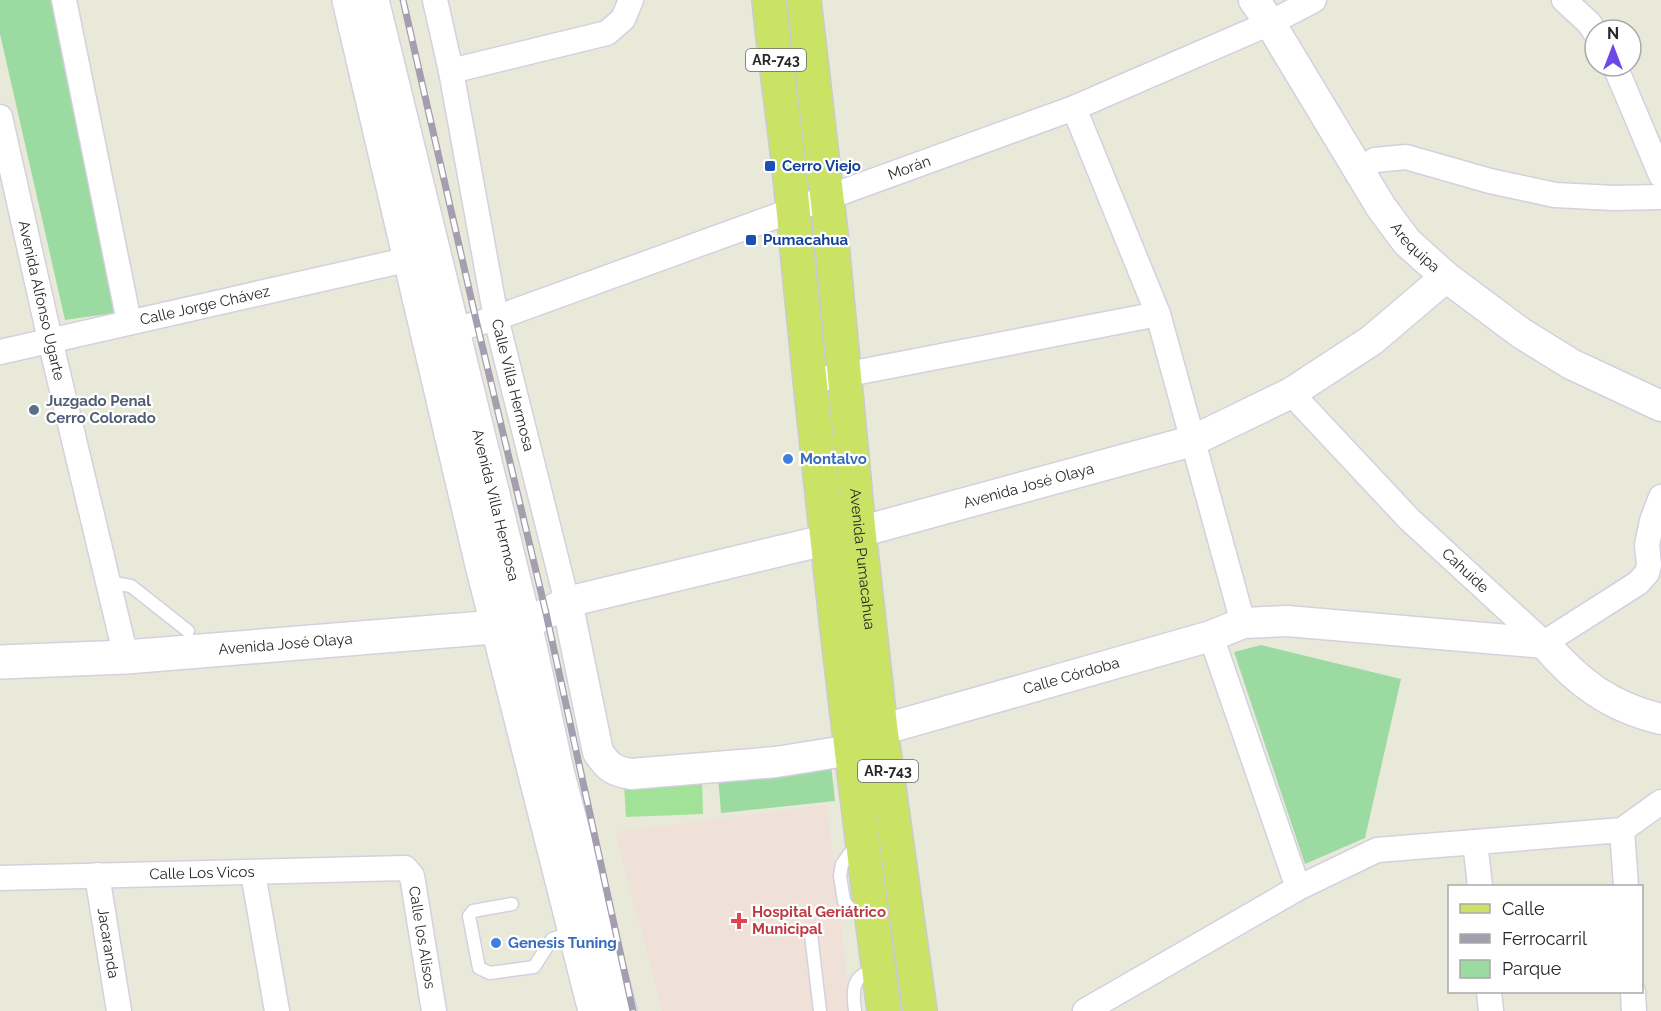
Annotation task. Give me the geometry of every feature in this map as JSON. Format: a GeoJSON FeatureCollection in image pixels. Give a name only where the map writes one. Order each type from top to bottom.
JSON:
{"type":"FeatureCollection","features":[{"type":"Feature","properties":{"kind":"main road","name":"Avenida Villa Hermosa"},"geometry":{"type":"LineString","coordinates":[[349,0],[410,259],[440,334]]}},
{"type":"Feature","properties":{"kind":"main road","name":"Avenida Villa Hermosa"},"geometry":{"type":"LineString","coordinates":[[372,0],[440,334],[509,615],[574,932],[595,1011]]}},
{"type":"Feature","properties":{"kind":"main road","name":"AR-743"},"geometry":{"type":"LineString","coordinates":[[769,0],[793,209],[826,539],[884,1011]]}},
{"type":"Feature","properties":{"kind":"main road","name":"Avenida Pumacahua"},"geometry":{"type":"LineString","coordinates":[[804,0],[827,198],[881,730],[920,1011]]}},
{"type":"Feature","properties":{"kind":"main road","name":"Avenida Villa Hermosa"},"geometry":{"type":"LineString","coordinates":[[509,615],[557,771],[619,1011]]}},
{"type":"Feature","properties":{"kind":"main road","name":"Avenida José Olaya"},"geometry":{"type":"LineString","coordinates":[[0,662],[204,636],[315,632],[509,615]]}},
{"type":"Feature","properties":{"kind":"main road","name":"Avenida José Olaya"},"geometry":{"type":"LineString","coordinates":[[0,641],[124,646]]}},
{"type":"Feature","properties":{"kind":"main road"},"geometry":{"type":"LineString","coordinates":[[878,970],[914,966]]}},
{"type":"Feature","properties":{"kind":"street"},"geometry":{"type":"LineString","coordinates":[[64,0],[129,322]]}},
{"type":"Feature","properties":{"kind":"street","name":"Calle Villa Hermosa"},"geometry":{"type":"LineString","coordinates":[[435,0],[452,71],[496,318],[567,602],[596,744],[606,765]]}},
{"type":"Feature","properties":{"kind":"street"},"geometry":{"type":"LineString","coordinates":[[452,71],[607,33],[623,19],[631,0]]}},
{"type":"Feature","properties":{"kind":"street","name":"Morán"},"geometry":{"type":"LineString","coordinates":[[440,334],[496,318],[1074,108],[1262,11],[1314,0]]}},
{"type":"Feature","properties":{"kind":"street"},"geometry":{"type":"LineString","coordinates":[[1564,0],[1584,18]]}},
{"type":"Feature","properties":{"kind":"street","name":"Arequipa"},"geometry":{"type":"LineString","coordinates":[[1262,11],[1381,207],[1407,242],[1446,277],[1521,333],[1571,364],[1661,406]]}},
{"type":"Feature","properties":{"kind":"street"},"geometry":{"type":"LineString","coordinates":[[1621,78],[1661,175]]}},
{"type":"Feature","properties":{"kind":"street"},"geometry":{"type":"LineString","coordinates":[[1074,108],[1158,314],[1243,623]]}},
{"type":"Feature","properties":{"kind":"street","name":"Avenida Alfonso Ugarte"},"geometry":{"type":"LineString","coordinates":[[0,117],[50,340],[124,646]]}},
{"type":"Feature","properties":{"kind":"street"},"geometry":{"type":"LineString","coordinates":[[1359,170],[1375,160],[1406,157],[1490,181],[1555,195],[1614,198],[1661,197]]}},
{"type":"Feature","properties":{"kind":"street","name":"Calle Jorge Chávez"},"geometry":{"type":"LineString","coordinates":[[0,352],[410,259]]}},
{"type":"Feature","properties":{"kind":"street","name":"Avenida José Olaya"},"geometry":{"type":"LineString","coordinates":[[509,615],[859,531],[1192,441],[1291,393],[1372,340],[1446,277]]}},
{"type":"Feature","properties":{"kind":"street"},"geometry":{"type":"LineString","coordinates":[[809,381],[1158,314]]}},
{"type":"Feature","properties":{"kind":"street","name":"Cahuide"},"geometry":{"type":"LineString","coordinates":[[1291,393],[1409,519],[1544,643],[1566,669],[1613,702],[1647,716],[1661,719]]}},
{"type":"Feature","properties":{"kind":"street"},"geometry":{"type":"LineString","coordinates":[[1544,643],[1638,583],[1647,573],[1649,534],[1661,497]]}},
{"type":"Feature","properties":{"kind":"street","name":"Calle Córdoba"},"geometry":{"type":"LineString","coordinates":[[606,765],[618,772],[631,774],[776,762],[851,750],[864,744],[881,730],[1211,636],[1243,623],[1287,621],[1544,643]]}},
{"type":"Feature","properties":{"kind":"street"},"geometry":{"type":"LineString","coordinates":[[1211,636],[1298,888]]}},
{"type":"Feature","properties":{"kind":"street"},"geometry":{"type":"LineString","coordinates":[[1085,1011],[1298,888],[1377,849],[1622,830],[1661,802]]}},
{"type":"Feature","properties":{"kind":"street"},"geometry":{"type":"LineString","coordinates":[[1622,830],[1626,885]]}},
{"type":"Feature","properties":{"kind":"street"},"geometry":{"type":"LineString","coordinates":[[1475,842],[1480,885]]}},
{"type":"Feature","properties":{"kind":"street","name":"Calle Los Vicos"},"geometry":{"type":"LineString","coordinates":[[0,878],[405,868]]}},
{"type":"Feature","properties":{"kind":"street","name":"Calle los Alisos"},"geometry":{"type":"LineString","coordinates":[[405,868],[412,876],[434,1011]]}},
{"type":"Feature","properties":{"kind":"street"},"geometry":{"type":"LineString","coordinates":[[253,873],[277,1011]]}},
{"type":"Feature","properties":{"kind":"street","name":"Jacaranda"},"geometry":{"type":"LineString","coordinates":[[97,875],[119,1011]]}},
{"type":"Feature","properties":{"kind":"street"},"geometry":{"type":"LineString","coordinates":[[1490,993],[1491,1011]]}},
{"type":"Feature","properties":{"kind":"street"},"geometry":{"type":"LineString","coordinates":[[1633,993],[1634,1011]]}},
{"type":"Feature","properties":{"kind":"lane"},"geometry":{"type":"LineString","coordinates":[[108,582],[131,586],[204,636]]}},
{"type":"Feature","properties":{"kind":"lane"},"geometry":{"type":"LineString","coordinates":[[512,904],[473,911],[469,916],[479,968],[490,973],[534,967],[552,939],[574,932]]}},
{"type":"Feature","properties":{"kind":"lane"},"geometry":{"type":"LineString","coordinates":[[811,934],[820,1011]]}},
{"type":"Feature","properties":{"kind":"lane"},"geometry":{"type":"LineString","coordinates":[[855,1011],[853,994],[858,980],[865,973],[878,970]]}},
{"type":"Feature","properties":{"kind":"shaded area","name":"Hospital Geriátrico Municipal"},"geometry":{"type":"Polygon","coordinates":[[[827,805],[851,1011],[662,1011],[615,832],[827,805]]]}},
{"type":"Feature","properties":{"kind":"green space"},"geometry":{"type":"Polygon","coordinates":[[[0,0],[54,0],[121,312],[65,320],[0,34],[0,0]]]}},
{"type":"Feature","properties":{"kind":"green space"},"geometry":{"type":"Polygon","coordinates":[[[1261,645],[1401,679],[1365,838],[1305,864],[1234,652],[1261,645]]]}},
{"type":"Feature","properties":{"kind":"green space"},"geometry":{"type":"Polygon","coordinates":[[[831,764],[835,801],[721,813],[718,776],[831,764]]]}},
{"type":"Feature","properties":{"kind":"green space"},"geometry":{"type":"Polygon","coordinates":[[[702,780],[703,814],[626,817],[624,784],[702,780]]]}},
{"type":"Feature","properties":{"kind":"railway"},"geometry":{"type":"LineString","coordinates":[[403,0],[546,613],[633,1011]]}},
{"type":"Feature","properties":{"kind":"place","name":"Cerro Viejo"},"geometry":{"type":"Point","coordinates":[770,166]}},
{"type":"Feature","properties":{"kind":"place","name":"Pumacahua"},"geometry":{"type":"Point","coordinates":[751,240]}},
{"type":"Feature","properties":{"kind":"place","name":"Juzgado Penal Cerro Colorado"},"geometry":{"type":"Point","coordinates":[34,410]}},
{"type":"Feature","properties":{"kind":"place","name":"Montalvo"},"geometry":{"type":"Point","coordinates":[788,459]}},
{"type":"Feature","properties":{"kind":"place","name":"Hospital Geriátrico Municipal"},"geometry":{"type":"Point","coordinates":[739,921]}},
{"type":"Feature","properties":{"kind":"place","name":"Genesis Tuning"},"geometry":{"type":"Point","coordinates":[496,943]}}]}
